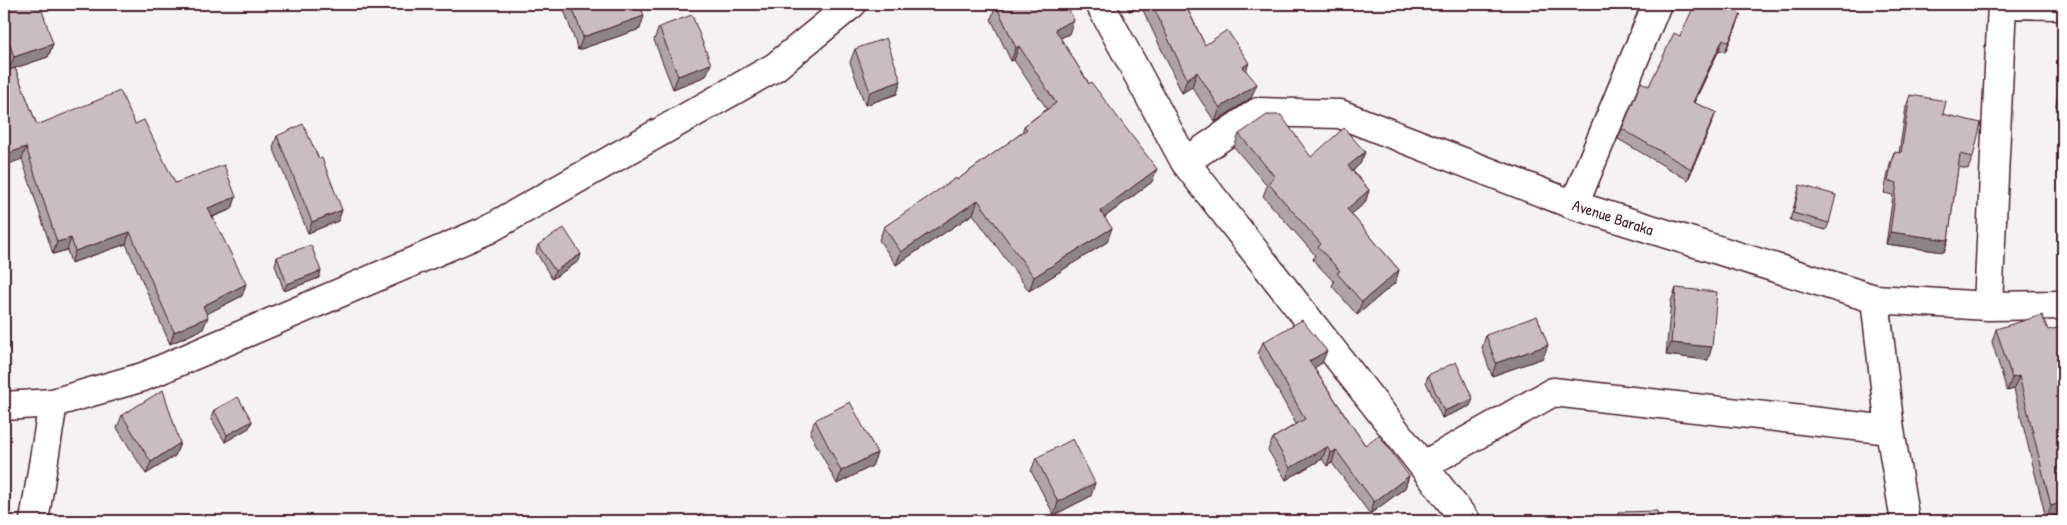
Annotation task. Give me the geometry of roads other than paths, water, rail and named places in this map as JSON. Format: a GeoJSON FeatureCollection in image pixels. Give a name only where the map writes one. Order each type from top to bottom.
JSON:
{"type":"FeatureCollection","features":[{"type":"Feature","properties":{"kind":"street"},"geometry":{"type":"LineString","coordinates":[[4,406],[52,403],[143,377],[486,230],[775,67],[852,4]]}},
{"type":"Feature","properties":{"kind":"street"},"geometry":{"type":"LineString","coordinates":[[1100,4],[1185,162],[1466,521]]}},
{"type":"Feature","properties":{"kind":"street"},"geometry":{"type":"LineString","coordinates":[[1574,205],[1657,4]]}},
{"type":"Feature","properties":{"kind":"street"},"geometry":{"type":"LineString","coordinates":[[1988,306],[2002,4],[2063,5]]}},
{"type":"Feature","properties":{"kind":"street","name":"Avenue Baraka"},"geometry":{"type":"LineString","coordinates":[[1185,162],[1258,112],[1340,114],[1574,205],[1875,299],[1988,306],[2063,305]]}},
{"type":"Feature","properties":{"kind":"street"},"geometry":{"type":"LineString","coordinates":[[1875,299],[1890,430],[1905,521]]}},
{"type":"Feature","properties":{"kind":"street"},"geometry":{"type":"LineString","coordinates":[[1424,465],[1553,392],[1890,430]]}},
{"type":"Feature","properties":{"kind":"street"},"geometry":{"type":"LineString","coordinates":[[34,521],[52,403]]}}]}
